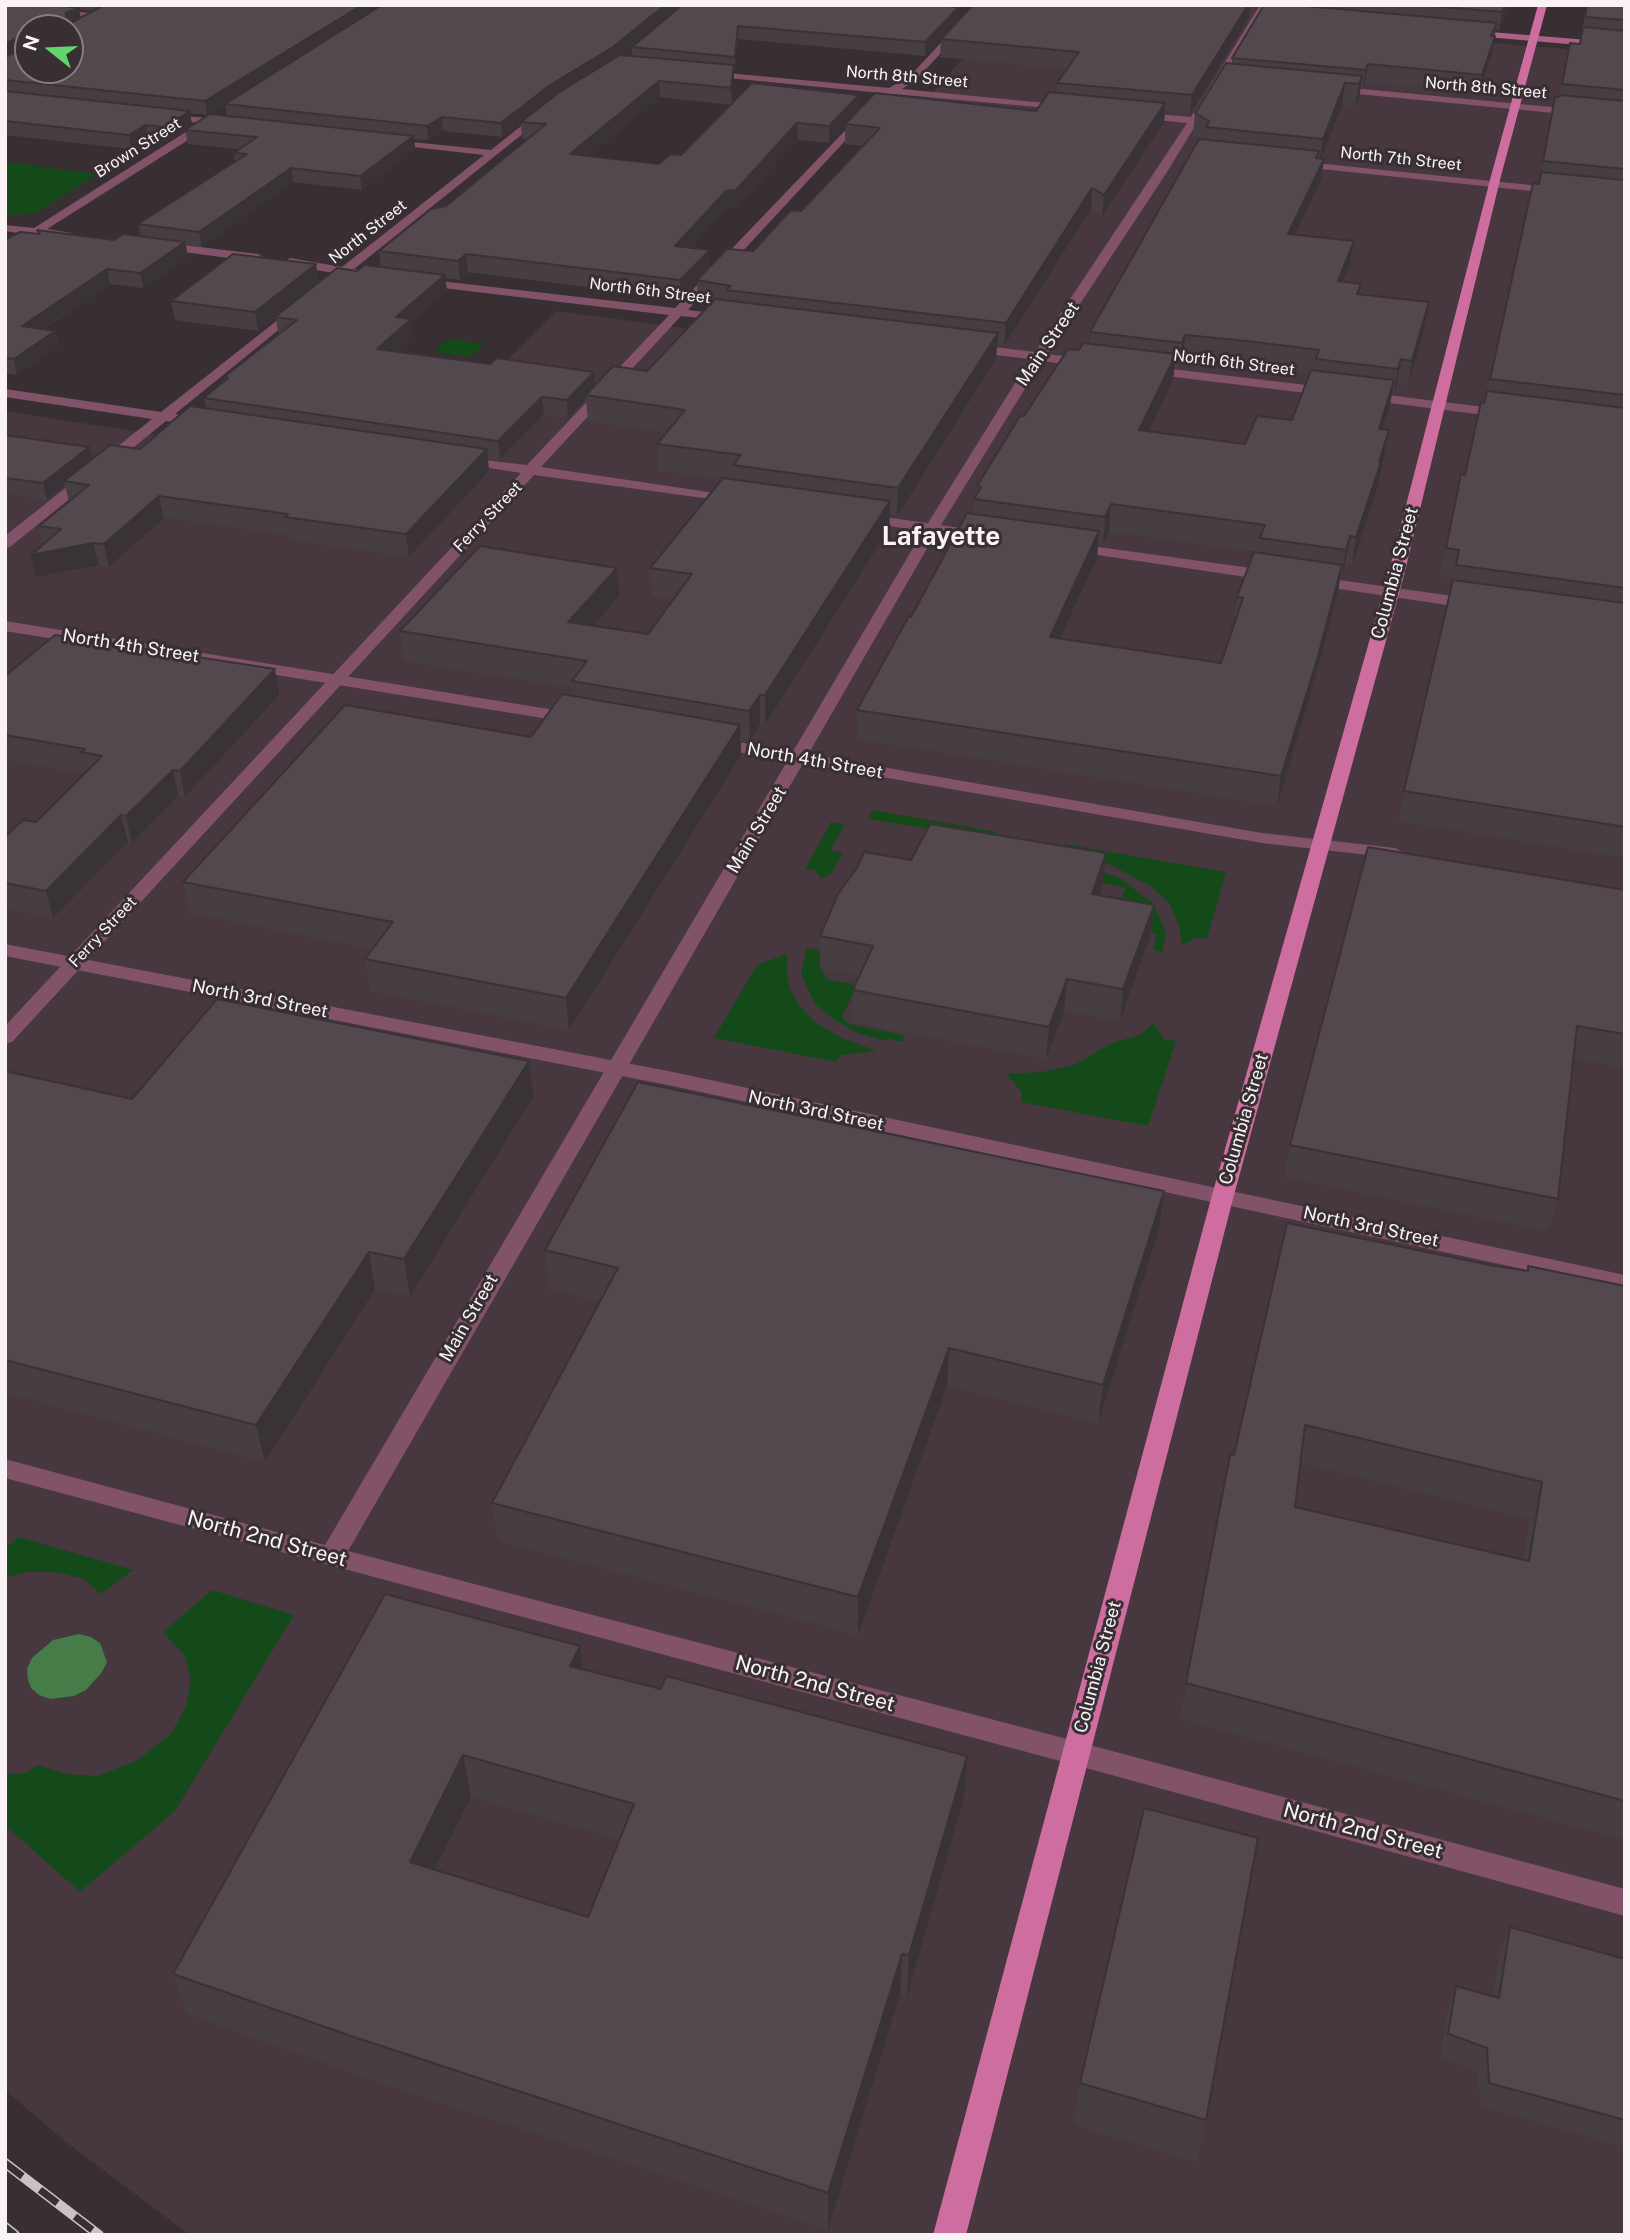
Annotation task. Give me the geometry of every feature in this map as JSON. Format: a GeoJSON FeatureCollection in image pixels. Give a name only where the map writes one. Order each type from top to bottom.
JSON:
{"type":"FeatureCollection","features":[{"type":"Feature","properties":{"kind":"main road","name":"Columbia Street"},"geometry":{"type":"LineString","coordinates":[[949,2235],[1023,1960],[1074,1752],[1223,1195],[1391,593],[1494,184],[1543,5]]}},
{"type":"Feature","properties":{"kind":"main road"},"geometry":{"type":"LineString","coordinates":[[1450,31],[1625,46]]}},
{"type":"Feature","properties":{"kind":"street","name":"Ferry Street"},"geometry":{"type":"LineString","coordinates":[[5,1038],[336,679],[880,98],[913,78],[981,5]]}},
{"type":"Feature","properties":{"kind":"street"},"geometry":{"type":"LineString","coordinates":[[5,7],[102,17]]}},
{"type":"Feature","properties":{"kind":"street"},"geometry":{"type":"LineString","coordinates":[[84,25],[113,11]]}},
{"type":"Feature","properties":{"kind":"street","name":"Main Street"},"geometry":{"type":"LineString","coordinates":[[331,1557],[932,528],[1038,357],[1179,152],[1194,120],[1226,80],[1260,13]]}},
{"type":"Feature","properties":{"kind":"street","name":"North 8th Street"},"geometry":{"type":"LineString","coordinates":[[693,72],[1082,109]]}},
{"type":"Feature","properties":{"kind":"street","name":"North 8th Street"},"geometry":{"type":"LineString","coordinates":[[1313,88],[1625,117]]}},
{"type":"Feature","properties":{"kind":"street","name":"North Street"},"geometry":{"type":"LineString","coordinates":[[331,281],[557,103]]}},
{"type":"Feature","properties":{"kind":"street","name":"Brown Street"},"geometry":{"type":"LineString","coordinates":[[5,251],[232,108]]}},
{"type":"Feature","properties":{"kind":"street"},"geometry":{"type":"LineString","coordinates":[[1119,113],[1194,120]]}},
{"type":"Feature","properties":{"kind":"street"},"geometry":{"type":"LineString","coordinates":[[149,115],[246,125]]}},
{"type":"Feature","properties":{"kind":"street"},"geometry":{"type":"LineString","coordinates":[[370,139],[492,153]]}},
{"type":"Feature","properties":{"kind":"street","name":"North 7th Street"},"geometry":{"type":"LineString","coordinates":[[1278,162],[1572,192]]}},
{"type":"Feature","properties":{"kind":"street"},"geometry":{"type":"LineString","coordinates":[[5,228],[76,236]]}},
{"type":"Feature","properties":{"kind":"street"},"geometry":{"type":"LineString","coordinates":[[144,244],[374,276]]}},
{"type":"Feature","properties":{"kind":"street","name":"North 6th Street"},"geometry":{"type":"LineString","coordinates":[[400,279],[745,321]]}},
{"type":"Feature","properties":{"kind":"street"},"geometry":{"type":"LineString","coordinates":[[5,544],[311,297]]}},
{"type":"Feature","properties":{"kind":"street"},"geometry":{"type":"LineString","coordinates":[[951,346],[1102,365]]}},
{"type":"Feature","properties":{"kind":"street","name":"North 6th Street"},"geometry":{"type":"LineString","coordinates":[[1130,368],[1521,415]]}},
{"type":"Feature","properties":{"kind":"street"},"geometry":{"type":"LineString","coordinates":[[5,393],[218,424]]}},
{"type":"Feature","properties":{"kind":"street"},"geometry":{"type":"LineString","coordinates":[[450,458],[744,501]]}},
{"type":"Feature","properties":{"kind":"street"},"geometry":{"type":"LineString","coordinates":[[848,516],[995,537]]}},
{"type":"Feature","properties":{"kind":"street"},"geometry":{"type":"LineString","coordinates":[[1048,544],[1490,606]]}},
{"type":"Feature","properties":{"kind":"street","name":"North 4th Street"},"geometry":{"type":"LineString","coordinates":[[5,626],[584,720]]}},
{"type":"Feature","properties":{"kind":"street","name":"North 4th Street"},"geometry":{"type":"LineString","coordinates":[[704,741],[1262,838],[1408,855]]}},
{"type":"Feature","properties":{"kind":"street","name":"North 3rd Street"},"geometry":{"type":"LineString","coordinates":[[5,950],[616,1068],[1164,1186],[1223,1195],[1625,1283]]}},
{"type":"Feature","properties":{"kind":"street","name":"North 2nd Street"},"geometry":{"type":"LineString","coordinates":[[5,1468],[331,1557],[1074,1752],[1625,1903]]}},
{"type":"Feature","properties":{"kind":"shaded area"},"geometry":{"type":"Polygon","coordinates":[[[1009,5],[1401,5],[1389,34],[1625,54],[1625,2235],[190,2235],[66,2142],[5,2090],[5,411],[210,443],[492,375],[556,311],[700,330],[923,104],[1009,5]]]}},
{"type":"Feature","properties":{"kind":"shaded area"},"geometry":{"type":"Polygon","coordinates":[[[5,162],[97,174],[36,213],[5,216],[5,162]]]}},
{"type":"Feature","properties":{"kind":"shaded area"},"geometry":{"type":"Polygon","coordinates":[[[448,339],[484,344],[470,357],[434,352],[448,339]]]}},
{"type":"Feature","properties":{"kind":"shaded area"},"geometry":{"type":"Polygon","coordinates":[[[873,810],[997,832],[991,839],[868,819],[873,810]]]}},
{"type":"Feature","properties":{"kind":"shaded area"},"geometry":{"type":"Polygon","coordinates":[[[831,822],[845,825],[830,850],[843,853],[832,873],[821,879],[815,870],[805,869],[831,822]]]}},
{"type":"Feature","properties":{"kind":"shaded area"},"geometry":{"type":"Polygon","coordinates":[[[1065,844],[1226,872],[1207,939],[1196,938],[1182,945],[1179,925],[1169,903],[1152,887],[1109,864],[1072,854],[1064,849],[1065,844]]]}},
{"type":"Feature","properties":{"kind":"shaded area"},"geometry":{"type":"Polygon","coordinates":[[[1075,864],[1118,877],[1153,903],[1166,933],[1162,952],[1153,950],[1157,934],[1113,926],[1125,888],[1072,875],[1075,864]]]}},
{"type":"Feature","properties":{"kind":"shaded area"},"geometry":{"type":"Polygon","coordinates":[[[807,948],[822,950],[820,968],[827,979],[857,985],[842,1017],[849,1024],[904,1035],[902,1042],[886,1041],[857,1033],[833,1019],[815,1004],[801,974],[807,948]]]}},
{"type":"Feature","properties":{"kind":"shaded area"},"geometry":{"type":"Polygon","coordinates":[[[787,954],[790,989],[798,1004],[816,1023],[840,1037],[876,1051],[840,1055],[836,1062],[714,1038],[757,965],[787,954]]]}},
{"type":"Feature","properties":{"kind":"shaded area"},"geometry":{"type":"Polygon","coordinates":[[[1153,1023],[1164,1039],[1176,1041],[1148,1126],[1021,1102],[1022,1092],[1006,1074],[1042,1072],[1074,1065],[1110,1044],[1142,1034],[1153,1023]]]}},
{"type":"Feature","properties":{"kind":"shaded area"},"geometry":{"type":"Polygon","coordinates":[[[19,1537],[133,1570],[101,1594],[84,1579],[55,1572],[27,1572],[5,1578],[5,1548],[19,1537]]]}},
{"type":"Feature","properties":{"kind":"shaded area"},"geometry":{"type":"Polygon","coordinates":[[[212,1590],[294,1615],[175,1811],[80,1892],[5,1825],[5,1777],[12,1773],[23,1774],[38,1765],[66,1774],[97,1776],[136,1761],[171,1734],[186,1706],[191,1679],[185,1656],[163,1632],[212,1590]]]}},
{"type":"Feature","properties":{"kind":"shaded area"},"geometry":{"type":"Polygon","coordinates":[[[79,1634],[100,1643],[107,1662],[102,1672],[86,1690],[74,1696],[50,1699],[39,1695],[31,1688],[28,1680],[27,1669],[32,1658],[53,1640],[79,1634]]]}},
{"type":"Feature","properties":{"kind":"building"},"geometry":{"type":"Polygon","coordinates":[[[5,5],[57,5],[79,8],[66,14],[14,14],[14,40],[5,44],[5,5]]]}},
{"type":"Feature","properties":{"kind":"building"},"geometry":{"type":"Polygon","coordinates":[[[104,5],[362,5],[205,101],[43,84],[84,84],[84,16],[104,5]]]}},
{"type":"Feature","properties":{"kind":"building"},"geometry":{"type":"Polygon","coordinates":[[[382,5],[665,5],[613,47],[550,85],[501,123],[442,117],[427,126],[225,104],[382,5]]]}},
{"type":"Feature","properties":{"kind":"building"},"geometry":{"type":"Polygon","coordinates":[[[682,5],[959,7],[925,42],[738,26],[735,57],[632,47],[682,5]]]}},
{"type":"Feature","properties":{"kind":"building"},"geometry":{"type":"Polygon","coordinates":[[[973,5],[1248,5],[1192,95],[1057,83],[1079,52],[941,39],[973,5]]]}},
{"type":"Feature","properties":{"kind":"building"},"geometry":{"type":"Polygon","coordinates":[[[1264,5],[1293,5],[1497,23],[1491,36],[1495,36],[1482,75],[1368,64],[1366,70],[1232,58],[1264,5]]]}},
{"type":"Feature","properties":{"kind":"building"},"geometry":{"type":"Polygon","coordinates":[[[1419,5],[1505,5],[1502,12],[1419,5]]]}},
{"type":"Feature","properties":{"kind":"building"},"geometry":{"type":"Polygon","coordinates":[[[1587,5],[1625,5],[1625,20],[1585,17],[1587,5]]]}},
{"type":"Feature","properties":{"kind":"building"},"geometry":{"type":"Polygon","coordinates":[[[1583,27],[1625,31],[1625,90],[1562,84],[1570,43],[1580,44],[1583,27]]]}},
{"type":"Feature","properties":{"kind":"building"},"geometry":{"type":"Polygon","coordinates":[[[14,53],[14,81],[5,80],[5,57],[14,53]]]}},
{"type":"Feature","properties":{"kind":"building"},"geometry":{"type":"Polygon","coordinates":[[[620,55],[734,65],[731,88],[659,81],[570,154],[659,164],[671,154],[681,155],[752,83],[859,95],[829,126],[797,123],[736,190],[726,191],[675,246],[710,250],[680,280],[466,254],[458,261],[379,251],[431,209],[446,206],[546,124],[521,122],[561,91],[620,55]]]}},
{"type":"Feature","properties":{"kind":"building"},"geometry":{"type":"Polygon","coordinates":[[[1226,63],[1362,76],[1359,84],[1345,83],[1323,139],[1206,127],[1209,121],[1195,113],[1226,63]]]}},
{"type":"Feature","properties":{"kind":"building"},"geometry":{"type":"Polygon","coordinates":[[[5,91],[190,111],[165,127],[145,125],[129,135],[5,121],[5,91]]]}},
{"type":"Feature","properties":{"kind":"building"},"geometry":{"type":"Polygon","coordinates":[[[1049,92],[1165,103],[1104,195],[1092,188],[1006,323],[726,290],[731,286],[697,280],[727,249],[753,251],[791,210],[801,211],[880,128],[845,124],[875,93],[1036,111],[1049,92]]]}},
{"type":"Feature","properties":{"kind":"building"},"geometry":{"type":"Polygon","coordinates":[[[1560,95],[1625,101],[1625,169],[1543,161],[1555,97],[1560,95]]]}},
{"type":"Feature","properties":{"kind":"building"},"geometry":{"type":"Polygon","coordinates":[[[210,114],[414,136],[360,176],[291,168],[199,232],[138,224],[247,154],[234,153],[257,137],[185,130],[210,114]]]}},
{"type":"Feature","properties":{"kind":"building"},"geometry":{"type":"Polygon","coordinates":[[[1199,139],[1319,151],[1316,158],[1324,159],[1288,234],[1354,241],[1338,281],[1361,284],[1357,294],[1429,302],[1412,361],[1401,359],[1398,369],[1316,359],[1319,350],[1246,341],[1185,335],[1182,343],[1090,332],[1199,139]]]}},
{"type":"Feature","properties":{"kind":"building"},"geometry":{"type":"Polygon","coordinates":[[[1541,172],[1625,180],[1625,395],[1490,379],[1533,183],[1539,184],[1541,172]]]}},
{"type":"Feature","properties":{"kind":"building"},"geometry":{"type":"Polygon","coordinates":[[[37,230],[114,240],[123,234],[185,242],[140,273],[107,269],[22,326],[55,331],[14,359],[5,358],[5,240],[20,232],[40,234],[37,230]]]}},
{"type":"Feature","properties":{"kind":"building"},"geometry":{"type":"Polygon","coordinates":[[[233,254],[316,264],[255,312],[171,301],[233,254]]]}},
{"type":"Feature","properties":{"kind":"building"},"geometry":{"type":"Polygon","coordinates":[[[365,265],[445,275],[396,317],[411,319],[377,349],[490,364],[497,358],[594,372],[567,400],[542,397],[498,441],[204,398],[228,378],[224,377],[297,320],[275,317],[337,268],[357,271],[365,265]]]}},
{"type":"Feature","properties":{"kind":"building"},"geometry":{"type":"Polygon","coordinates":[[[715,299],[998,333],[898,488],[733,465],[741,455],[657,444],[685,410],[586,395],[613,366],[647,371],[715,299]]]}},
{"type":"Feature","properties":{"kind":"building"},"geometry":{"type":"Polygon","coordinates":[[[1083,343],[1176,354],[1139,430],[1245,444],[1257,416],[1292,420],[1311,370],[1394,380],[1379,429],[1389,430],[1356,537],[1350,536],[1346,550],[1260,538],[1265,525],[1111,504],[1105,517],[974,499],[981,487],[977,486],[1020,416],[1024,416],[1068,349],[1079,350],[1083,343]]]}},
{"type":"Feature","properties":{"kind":"building"},"geometry":{"type":"Polygon","coordinates":[[[1487,391],[1625,408],[1625,588],[1456,565],[1459,550],[1446,548],[1461,474],[1465,475],[1481,402],[1484,403],[1487,391]]]}},
{"type":"Feature","properties":{"kind":"building"},"geometry":{"type":"Polygon","coordinates":[[[190,406],[487,449],[406,534],[159,496],[104,544],[93,543],[31,555],[61,529],[39,526],[89,485],[64,481],[110,445],[140,449],[190,406]]]}},
{"type":"Feature","properties":{"kind":"building"},"geometry":{"type":"Polygon","coordinates":[[[5,435],[89,447],[43,483],[5,478],[5,435]]]}},
{"type":"Feature","properties":{"kind":"building"},"geometry":{"type":"Polygon","coordinates":[[[723,478],[890,501],[765,695],[760,695],[749,711],[572,681],[587,661],[400,631],[480,546],[617,568],[568,622],[648,634],[692,574],[650,568],[723,478]]]}},
{"type":"Feature","properties":{"kind":"building"},"geometry":{"type":"Polygon","coordinates":[[[967,513],[1099,531],[1050,637],[1221,663],[1243,598],[1237,597],[1254,552],[1342,565],[1317,660],[1281,776],[857,710],[967,513]]]}},
{"type":"Feature","properties":{"kind":"building"},"geometry":{"type":"Polygon","coordinates":[[[1453,580],[1625,603],[1625,827],[1404,791],[1453,580]]]}},
{"type":"Feature","properties":{"kind":"building"},"geometry":{"type":"Polygon","coordinates":[[[55,635],[275,669],[180,771],[173,770],[126,816],[121,815],[46,891],[5,883],[5,837],[23,820],[36,822],[102,756],[81,752],[85,749],[5,735],[5,676],[55,635]]]}},
{"type":"Feature","properties":{"kind":"building"},"geometry":{"type":"Polygon","coordinates":[[[562,694],[740,725],[566,998],[365,959],[393,922],[183,882],[345,705],[531,737],[562,694]]]}},
{"type":"Feature","properties":{"kind":"building"},"geometry":{"type":"Polygon","coordinates":[[[930,824],[1106,853],[1092,894],[1154,905],[1123,989],[1067,979],[1049,1027],[853,990],[873,946],[820,936],[838,894],[857,868],[864,852],[911,860],[930,824]]]}},
{"type":"Feature","properties":{"kind":"building"},"geometry":{"type":"Polygon","coordinates":[[[1368,847],[1625,890],[1625,1034],[1577,1026],[1558,1199],[1290,1145],[1368,847]]]}},
{"type":"Feature","properties":{"kind":"building"},"geometry":{"type":"Polygon","coordinates":[[[217,999],[529,1061],[404,1259],[369,1252],[256,1425],[5,1360],[5,1071],[132,1099],[217,999]]]}},
{"type":"Feature","properties":{"kind":"building"},"geometry":{"type":"Polygon","coordinates":[[[638,1082],[1164,1191],[1103,1385],[949,1348],[858,1597],[492,1503],[618,1268],[545,1250],[638,1082]]]}},
{"type":"Feature","properties":{"kind":"building"},"geometry":{"type":"Polygon","coordinates":[[[1287,1223],[1490,1265],[1528,1271],[1528,1266],[1625,1286],[1625,1801],[1186,1683],[1230,1455],[1234,1455],[1287,1223]],[[1305,1425],[1295,1507],[1529,1561],[1542,1482],[1305,1425]]]}},
{"type":"Feature","properties":{"kind":"building"},"geometry":{"type":"Polygon","coordinates":[[[385,1594],[580,1646],[570,1666],[661,1689],[666,1676],[967,1756],[909,1955],[902,1954],[828,2193],[354,2037],[173,1974],[385,1594]],[[463,1755],[410,1862],[588,1917],[634,1804],[463,1755]]]}},
{"type":"Feature","properties":{"kind":"building"},"geometry":{"type":"Polygon","coordinates":[[[1144,1808],[1258,1838],[1206,2120],[1080,2083],[1144,1808]]]}},
{"type":"Feature","properties":{"kind":"building"},"geometry":{"type":"Polygon","coordinates":[[[1510,1927],[1625,1959],[1625,2120],[1489,2083],[1487,2048],[1448,2034],[1456,1986],[1499,1998],[1510,1927]]]}},
{"type":"Feature","properties":{"kind":"railway"},"geometry":{"type":"LineString","coordinates":[[5,2163],[99,2235]]}},
{"type":"Feature","properties":{"kind":"railway"},"geometry":{"type":"LineString","coordinates":[[5,2227],[15,2235]]}},
{"type":"Feature","properties":{"kind":"district","name":"Lafayette"},"geometry":{"type":"Point","coordinates":[941,537]}}]}
